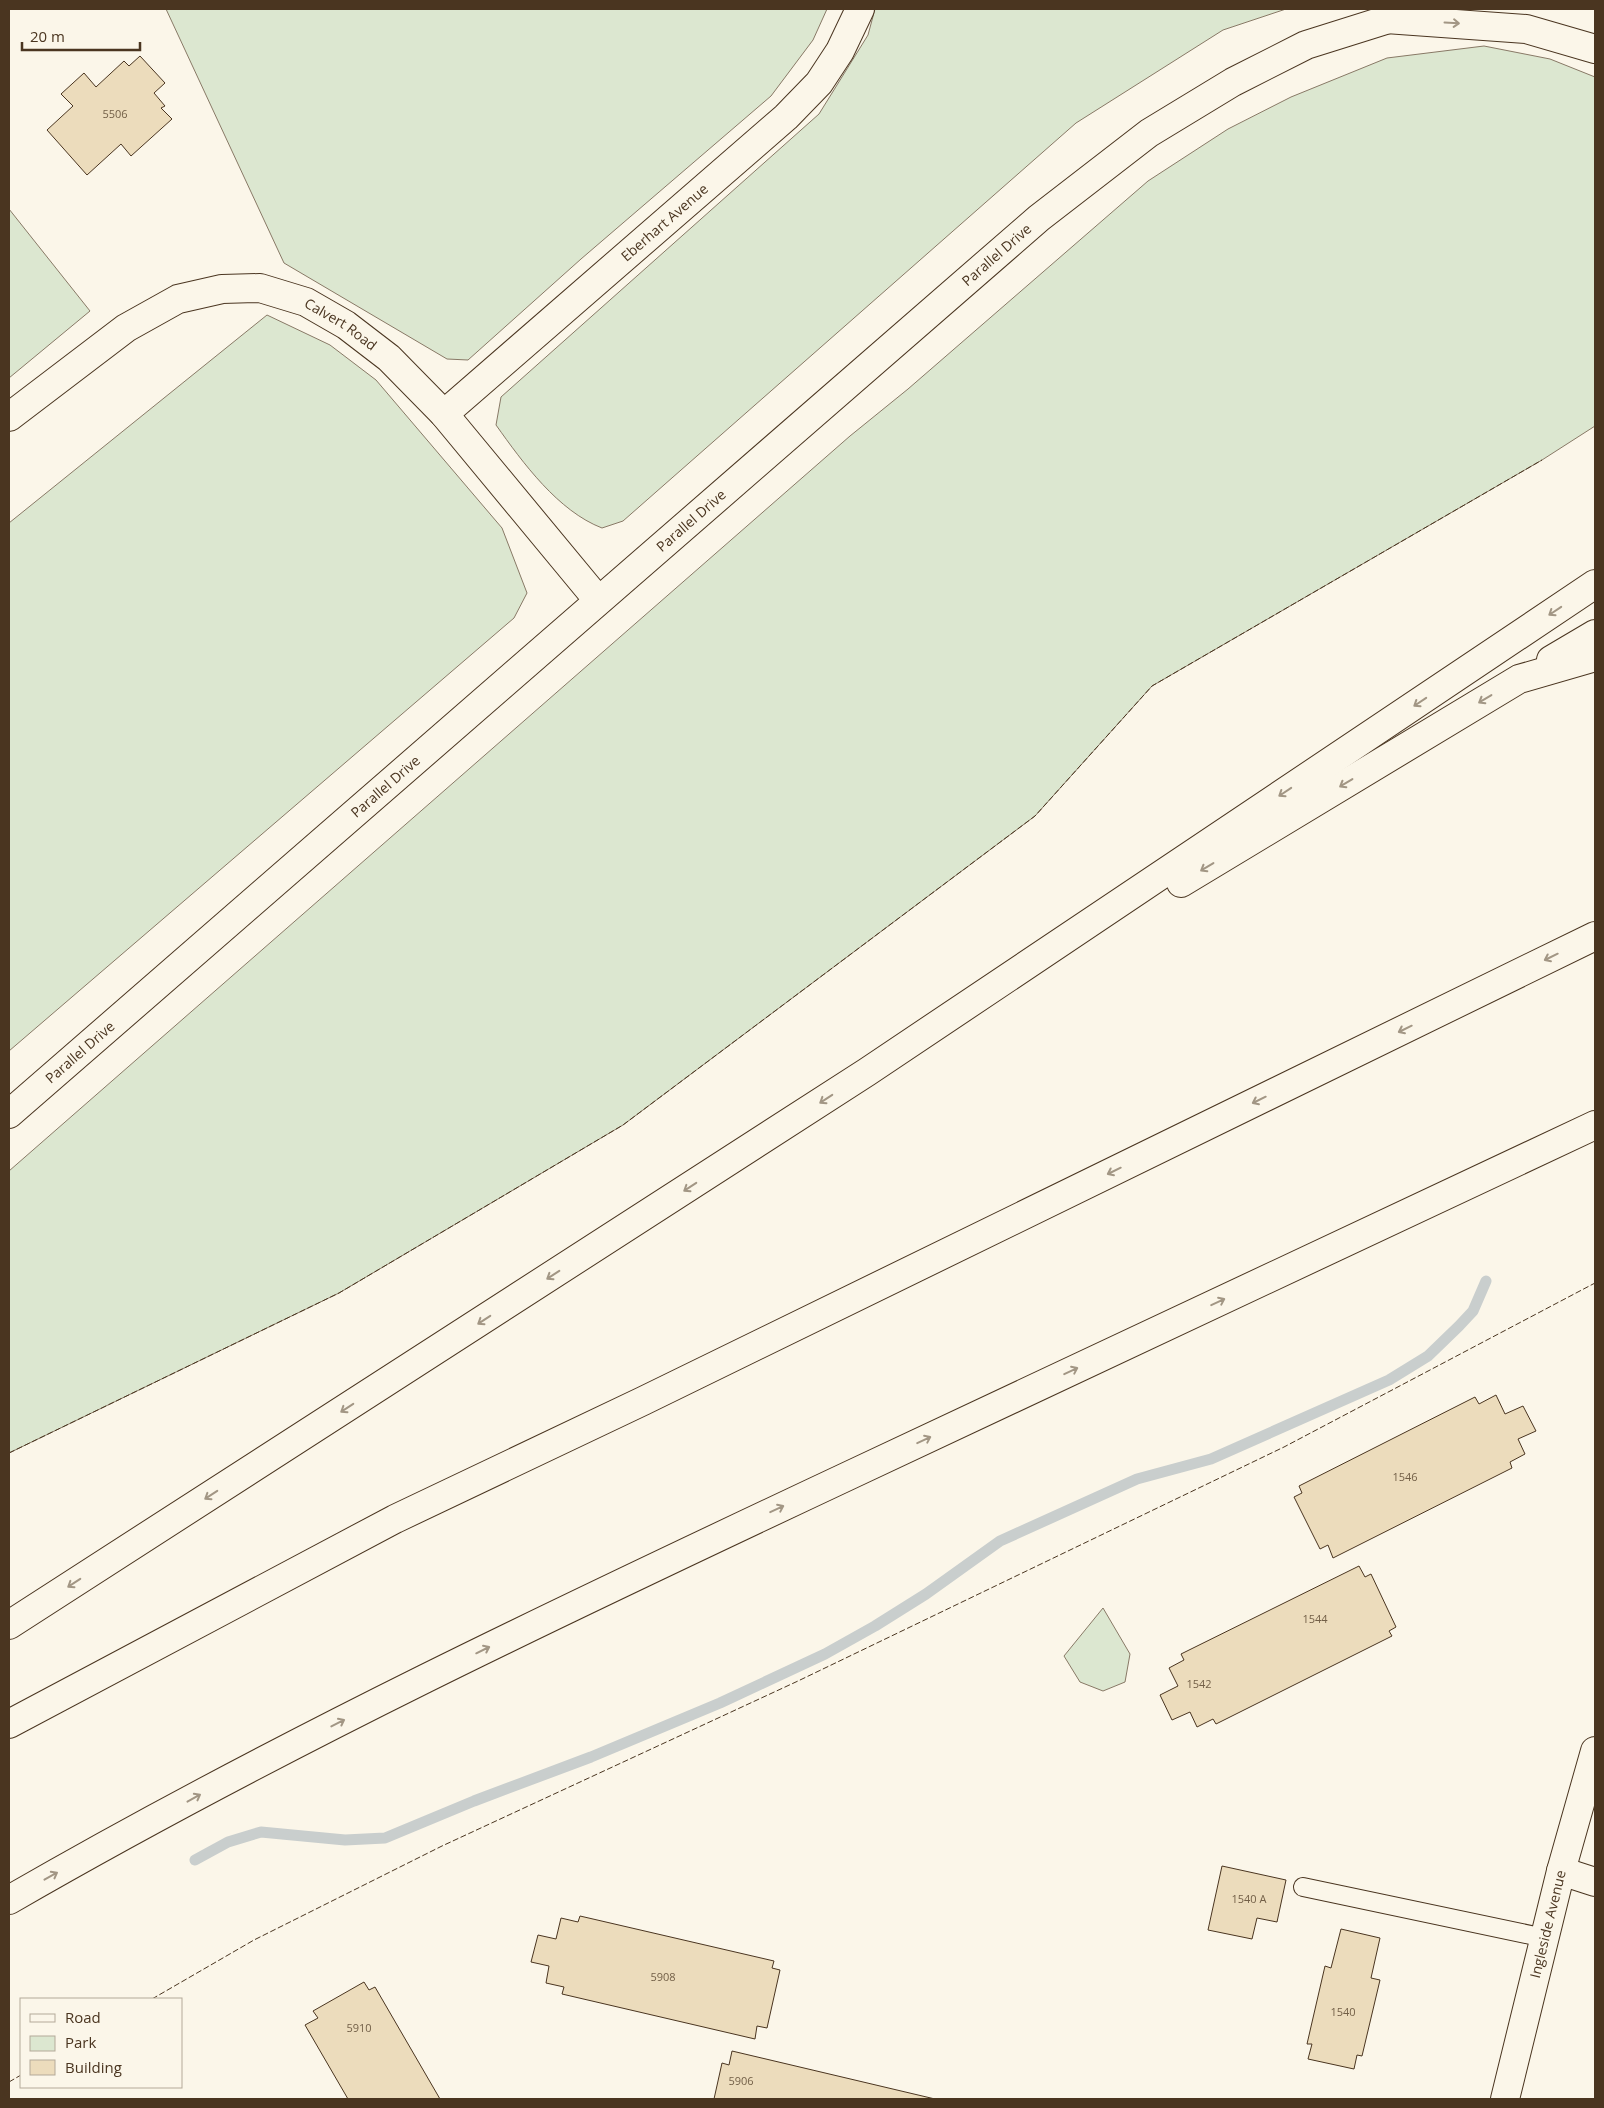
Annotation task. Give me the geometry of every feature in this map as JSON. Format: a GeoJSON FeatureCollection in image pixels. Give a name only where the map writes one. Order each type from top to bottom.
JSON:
{"type":"FeatureCollection","features":[{"type":"Feature","properties":{"kind":"main road","name":"Eberhart Avenue"},"geometry":{"type":"LineString","coordinates":[[444,414],[786,117],[819,83],[840,51],[860,9]]}},
{"type":"Feature","properties":{"kind":"main road","name":"Parallel Drive"},"geometry":{"type":"LineString","coordinates":[[9,1114],[1039,218],[1149,133],[1233,82],[1306,45],[1386,19],[1424,9]]}},
{"type":"Feature","properties":{"kind":"main road"},"geometry":{"type":"LineString","coordinates":[[1386,19],[1526,29],[1595,49]]}},
{"type":"Feature","properties":{"kind":"main road","name":"Calvert Road"},"geometry":{"type":"LineString","coordinates":[[9,417],[126,328],[178,298],[222,289],[260,288],[306,302],[346,325],[389,358],[444,414],[598,600]]}},
{"type":"Feature","properties":{"kind":"main road"},"geometry":{"type":"LineString","coordinates":[[9,1625],[867,1072],[1595,584]]}},
{"type":"Feature","properties":{"kind":"main road"},"geometry":{"type":"LineString","coordinates":[[867,1072],[1595,634]]}},
{"type":"Feature","properties":{"kind":"main road"},"geometry":{"type":"LineString","coordinates":[[1519,679],[1595,657]]}},
{"type":"Feature","properties":{"kind":"main road"},"geometry":{"type":"LineString","coordinates":[[9,1724],[396,1519],[643,1402],[1595,936]]}},
{"type":"Feature","properties":{"kind":"main road"},"geometry":{"type":"LineString","coordinates":[[9,1900],[252,1766],[482,1650],[732,1530],[1595,1124]]}},
{"type":"Feature","properties":{"kind":"main road","name":"Ingleside Avenue"},"geometry":{"type":"LineString","coordinates":[[1506,2099],[1561,1871],[1595,1751]]}},
{"type":"Feature","properties":{"kind":"main road"},"geometry":{"type":"LineString","coordinates":[[1561,1871],[1595,1882]]}},
{"type":"Feature","properties":{"kind":"lane"},"geometry":{"type":"LineString","coordinates":[[1303,1887],[1545,1938]]}},
{"type":"Feature","properties":{"kind":"green space"},"geometry":{"type":"Polygon","coordinates":[[[166,9],[827,9],[813,40],[771,96],[581,259],[468,360],[447,359],[284,263],[166,9]]]}},
{"type":"Feature","properties":{"kind":"green space"},"geometry":{"type":"Polygon","coordinates":[[[875,9],[1286,9],[1223,30],[1076,123],[623,521],[602,528],[586,520],[556,498],[530,470],[496,425],[501,397],[819,114],[868,35],[875,9]]]}},
{"type":"Feature","properties":{"kind":"green space"},"geometry":{"type":"Polygon","coordinates":[[[1484,46],[1550,59],[1595,77],[1595,426],[1542,460],[1152,686],[1035,816],[623,1125],[339,1293],[9,1453],[9,1171],[850,436],[908,389],[1148,181],[1228,129],[1291,97],[1387,58],[1484,46]]]}},
{"type":"Feature","properties":{"kind":"green space"},"geometry":{"type":"Polygon","coordinates":[[[9,209],[90,311],[9,378],[9,209]]]}},
{"type":"Feature","properties":{"kind":"green space"},"geometry":{"type":"Polygon","coordinates":[[[267,315],[330,345],[376,380],[502,528],[527,593],[514,618],[9,1051],[9,523],[267,315]]]}},
{"type":"Feature","properties":{"kind":"green space"},"geometry":{"type":"Polygon","coordinates":[[[1103,1608],[1130,1654],[1125,1682],[1103,1691],[1080,1682],[1064,1656],[1103,1608]]]}},
{"type":"Feature","properties":{"kind":"building"},"geometry":{"type":"Polygon","coordinates":[[[140,56],[165,83],[154,93],[165,106],[161,108],[172,119],[131,156],[121,144],[87,175],[47,130],[73,106],[61,94],[84,73],[96,87],[124,61],[129,66],[140,56]]]}},
{"type":"Feature","properties":{"kind":"building"},"geometry":{"type":"Polygon","coordinates":[[[1496,1395],[1505,1414],[1523,1406],[1536,1431],[1518,1439],[1525,1454],[1510,1462],[1512,1468],[1333,1558],[1328,1545],[1320,1549],[1294,1497],[1302,1493],[1299,1486],[1475,1397],[1479,1404],[1496,1395]]]}},
{"type":"Feature","properties":{"kind":"building"},"geometry":{"type":"Polygon","coordinates":[[[1359,1566],[1365,1577],[1371,1574],[1396,1627],[1389,1631],[1392,1636],[1216,1724],[1213,1719],[1197,1727],[1190,1712],[1172,1720],[1160,1695],[1178,1686],[1169,1668],[1184,1660],[1181,1654],[1359,1566]]]}},
{"type":"Feature","properties":{"kind":"building"},"geometry":{"type":"Polygon","coordinates":[[[1222,1866],[1286,1880],[1277,1922],[1257,1918],[1252,1939],[1208,1930],[1222,1866]]]}},
{"type":"Feature","properties":{"kind":"building"},"geometry":{"type":"Polygon","coordinates":[[[580,1916],[774,1961],[772,1968],[780,1970],[767,2028],[757,2026],[755,2039],[562,1994],[564,1987],[546,1983],[549,1966],[531,1962],[538,1935],[556,1939],[561,1918],[578,1922],[580,1916]]]}},
{"type":"Feature","properties":{"kind":"building"},"geometry":{"type":"Polygon","coordinates":[[[1341,1929],[1380,1938],[1371,1978],[1380,1980],[1362,2056],[1357,2055],[1354,2069],[1308,2059],[1312,2044],[1307,2044],[1325,1966],[1331,1968],[1341,1929]]]}},
{"type":"Feature","properties":{"kind":"building"},"geometry":{"type":"Polygon","coordinates":[[[364,1982],[369,1990],[375,1987],[440,2099],[348,2099],[305,2025],[318,2018],[313,2011],[364,1982]]]}},
{"type":"Feature","properties":{"kind":"building"},"geometry":{"type":"Polygon","coordinates":[[[732,2051],[935,2099],[714,2099],[722,2063],[729,2065],[732,2051]]]}},
{"type":"Feature","properties":{"kind":"waterway"},"geometry":{"type":"LineString","coordinates":[[195,1860],[228,1842],[261,1832],[345,1840],[385,1838],[474,1801],[591,1757],[720,1703],[825,1654],[875,1626],[926,1594],[1000,1541],[1137,1479],[1211,1459],[1389,1380],[1428,1356],[1459,1326],[1473,1311],[1486,1281]]}},
{"type":"Feature","properties":{"kind":"fence"},"geometry":{"type":"LineString","coordinates":[[9,1453],[339,1293],[623,1125],[1035,816],[1152,686],[1542,460]]}},
{"type":"Feature","properties":{"kind":"fence"},"geometry":{"type":"LineString","coordinates":[[154,1998],[254,1940],[442,1846],[798,1681],[1284,1447],[1595,1283]]}},
{"type":"Feature","properties":{"kind":"fence"},"geometry":{"type":"LineString","coordinates":[[9,2082],[20,2076]]}}]}
